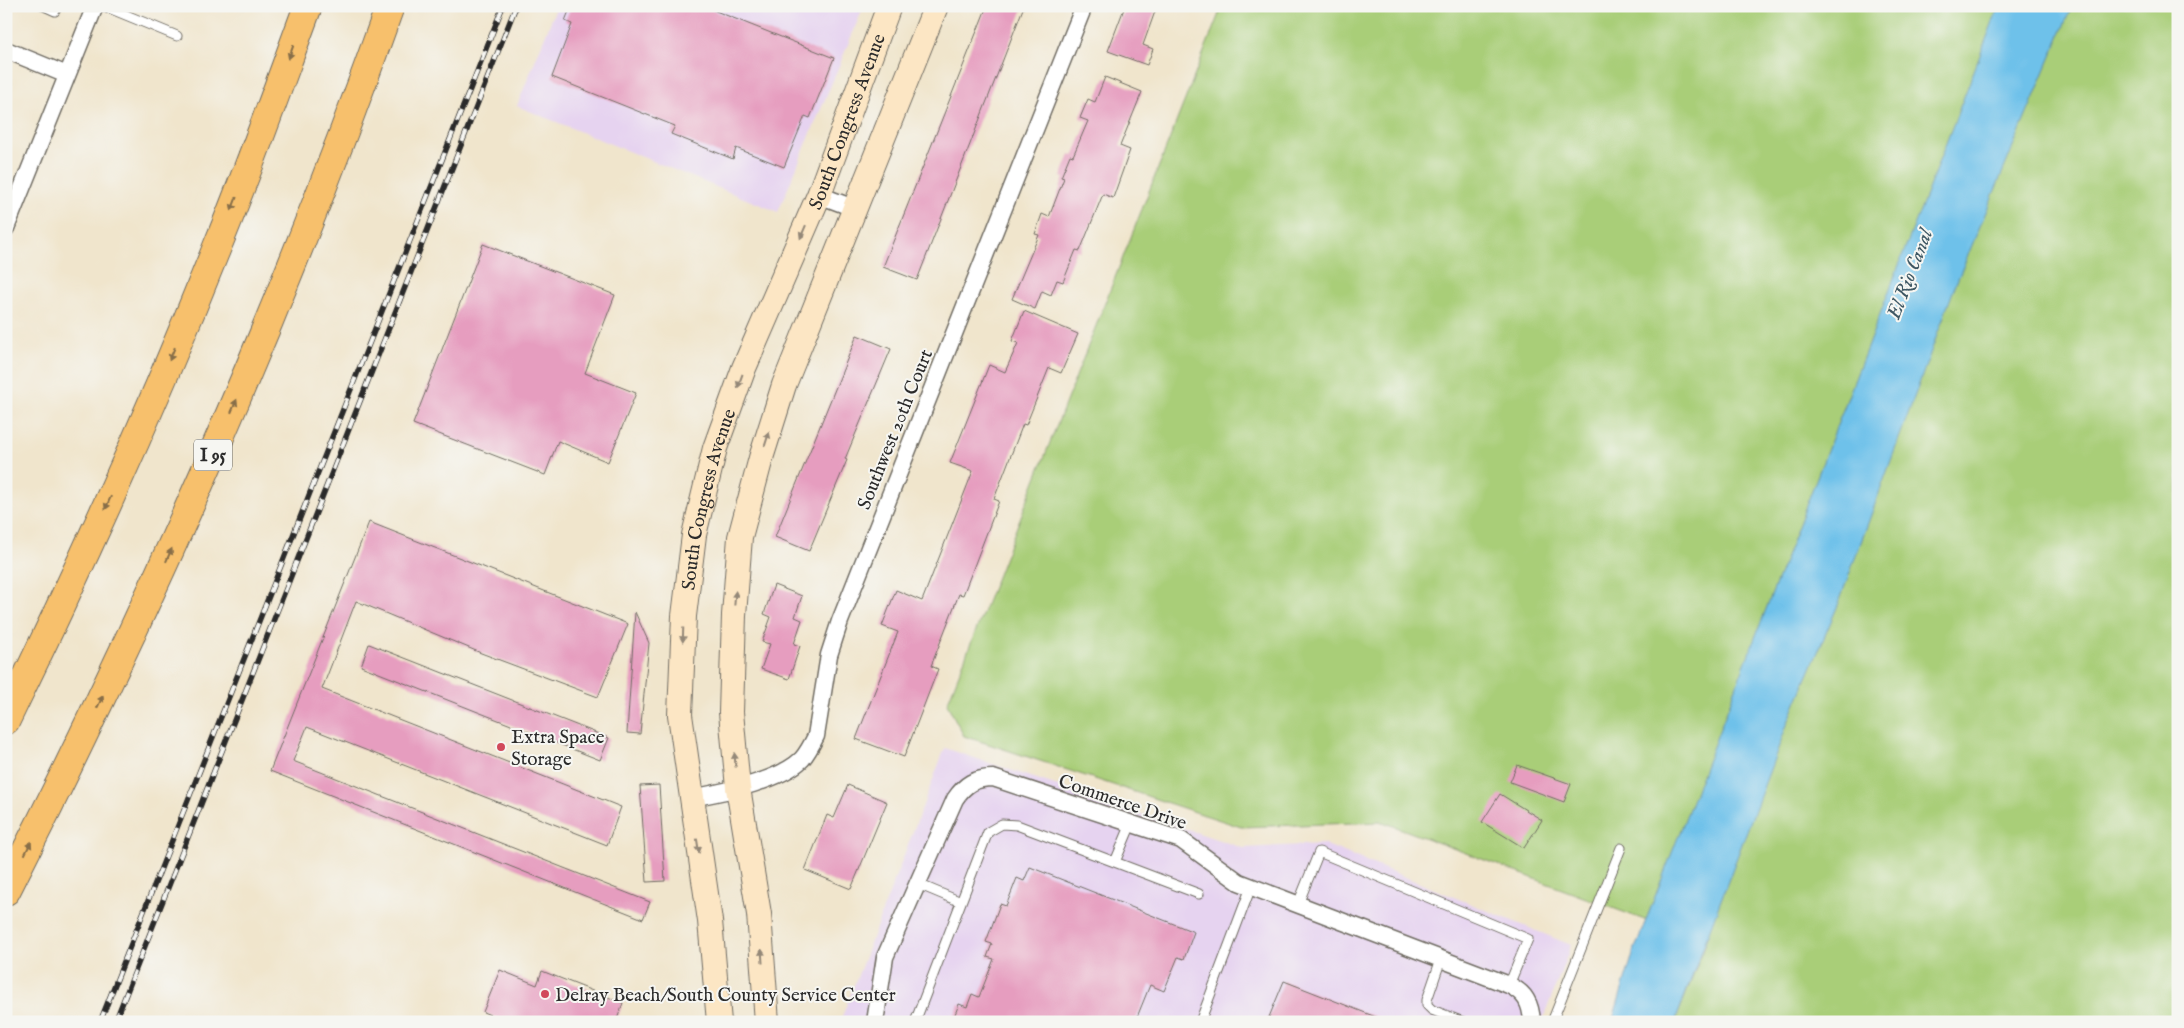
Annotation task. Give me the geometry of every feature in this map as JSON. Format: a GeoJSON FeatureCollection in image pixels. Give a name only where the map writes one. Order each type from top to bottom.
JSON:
{"type":"FeatureCollection","features":[{"type":"Feature","properties":{"kind":"highway"},"geometry":{"type":"LineString","coordinates":[[6,720],[70,586],[146,416],[218,246],[308,6]]}},
{"type":"Feature","properties":{"kind":"highway","name":"I 95"},"geometry":{"type":"LineString","coordinates":[[6,891],[128,644],[208,466],[312,217],[390,6]]}},
{"type":"Feature","properties":{"kind":"main road","name":"South Congress Avenue"},"geometry":{"type":"LineString","coordinates":[[719,1022],[710,921],[680,715],[684,616],[694,535],[715,448],[744,368],[819,195],[890,6]]}},
{"type":"Feature","properties":{"kind":"main road","name":"South Congress Avenue"},"geometry":{"type":"LineString","coordinates":[[767,1022],[759,914],[738,788],[731,712],[734,614],[740,537],[761,458],[784,385],[936,6]]}},
{"type":"Feature","properties":{"kind":"street"},"geometry":{"type":"LineString","coordinates":[[6,228],[95,6]]}},
{"type":"Feature","properties":{"kind":"street","name":"Southwest 20th Court"},"geometry":{"type":"LineString","coordinates":[[691,798],[738,788],[792,767],[806,753],[816,736],[829,655],[840,621],[1084,6]]}},
{"type":"Feature","properties":{"kind":"street"},"geometry":{"type":"LineString","coordinates":[[6,50],[67,75]]}},
{"type":"Feature","properties":{"kind":"street"},"geometry":{"type":"LineString","coordinates":[[819,195],[856,209]]}},
{"type":"Feature","properties":{"kind":"street","name":"Commerce Drive"},"geometry":{"type":"LineString","coordinates":[[875,1022],[885,957],[955,799],[961,789],[970,782],[981,778],[993,778],[1181,840],[1206,857],[1228,876],[1251,887],[1509,985],[1519,990],[1527,999],[1531,1010],[1532,1022]]}},
{"type":"Feature","properties":{"kind":"lane"},"geometry":{"type":"LineString","coordinates":[[44,6],[55,11],[57,6]]}},
{"type":"Feature","properties":{"kind":"lane"},"geometry":{"type":"LineString","coordinates":[[104,6],[177,36]]}},
{"type":"Feature","properties":{"kind":"lane"},"geometry":{"type":"LineString","coordinates":[[915,1022],[988,832],[1002,824],[1017,825],[1199,894]]}},
{"type":"Feature","properties":{"kind":"lane"},"geometry":{"type":"LineString","coordinates":[[1115,862],[1131,824]]}},
{"type":"Feature","properties":{"kind":"lane"},"geometry":{"type":"LineString","coordinates":[[1552,1022],[1621,848]]}},
{"type":"Feature","properties":{"kind":"lane"},"geometry":{"type":"LineString","coordinates":[[1298,904],[1319,852],[1528,939],[1509,985]]}},
{"type":"Feature","properties":{"kind":"lane"},"geometry":{"type":"LineString","coordinates":[[918,884],[961,902]]}},
{"type":"Feature","properties":{"kind":"lane"},"geometry":{"type":"LineString","coordinates":[[1200,1022],[1251,887]]}},
{"type":"Feature","properties":{"kind":"lane"},"geometry":{"type":"LineString","coordinates":[[1441,959],[1427,1005],[1432,1010],[1463,1022]]}},
{"type":"Feature","properties":{"kind":"shaded area"},"geometry":{"type":"Polygon","coordinates":[[[557,6],[864,6],[778,212],[517,106],[557,6]]]}},
{"type":"Feature","properties":{"kind":"shaded area"},"geometry":{"type":"Polygon","coordinates":[[[945,748],[1243,848],[1324,844],[1571,945],[1542,1022],[840,1022],[945,748]]]}},
{"type":"Feature","properties":{"kind":"green space"},"geometry":{"type":"Polygon","coordinates":[[[1222,6],[2178,6],[2178,1022],[1675,1022],[1706,943],[1383,822],[1241,827],[964,736],[947,704],[1222,6]]]}},
{"type":"Feature","properties":{"kind":"water","name":"El Rio Canal"},"geometry":{"type":"Polygon","coordinates":[[[1999,6],[2072,6],[1955,286],[1838,605],[1788,722],[1675,1022],[1612,1022],[1634,951],[1999,6]]]}},
{"type":"Feature","properties":{"kind":"building"},"geometry":{"type":"Polygon","coordinates":[[[571,6],[703,6],[834,58],[810,118],[805,116],[784,167],[736,148],[733,159],[671,134],[675,126],[552,77],[572,24],[565,21],[571,6]]]}},
{"type":"Feature","properties":{"kind":"building"},"geometry":{"type":"Polygon","coordinates":[[[987,6],[1024,6],[917,280],[883,267],[987,6]]]}},
{"type":"Feature","properties":{"kind":"building"},"geometry":{"type":"Polygon","coordinates":[[[1125,6],[1157,6],[1143,45],[1153,49],[1147,65],[1108,51],[1125,6]]]}},
{"type":"Feature","properties":{"kind":"building"},"geometry":{"type":"Polygon","coordinates":[[[1105,77],[1142,92],[1120,146],[1130,150],[1113,198],[1103,194],[1080,251],[1076,250],[1063,282],[1057,280],[1051,295],[1042,291],[1035,309],[1012,299],[1039,235],[1035,234],[1042,214],[1049,217],[1064,178],[1061,177],[1070,155],[1073,156],[1088,121],[1080,118],[1088,99],[1095,102],[1105,77]]]}},
{"type":"Feature","properties":{"kind":"building"},"geometry":{"type":"Polygon","coordinates":[[[483,244],[615,295],[585,373],[636,393],[608,462],[558,441],[545,475],[413,424],[483,244]]]}},
{"type":"Feature","properties":{"kind":"building"},"geometry":{"type":"Polygon","coordinates":[[[1024,311],[1078,334],[1061,373],[1049,368],[1026,425],[1023,424],[994,499],[999,501],[963,595],[959,594],[931,666],[938,669],[904,757],[856,739],[898,632],[882,626],[896,590],[922,601],[973,471],[950,463],[989,365],[1005,372],[1018,343],[1012,341],[1024,311]]]}},
{"type":"Feature","properties":{"kind":"building"},"geometry":{"type":"Polygon","coordinates":[[[857,335],[891,349],[809,551],[775,537],[857,335]]]}},
{"type":"Feature","properties":{"kind":"building"},"geometry":{"type":"Polygon","coordinates":[[[369,522],[628,624],[598,697],[481,653],[356,601],[322,689],[621,807],[607,845],[307,727],[293,761],[650,902],[643,919],[270,771],[369,522]]]}},
{"type":"Feature","properties":{"kind":"building"},"geometry":{"type":"Polygon","coordinates":[[[774,585],[802,596],[795,617],[802,620],[794,644],[800,646],[789,679],[761,669],[770,644],[762,642],[771,617],[764,614],[774,585]]]}},
{"type":"Feature","properties":{"kind":"building"},"geometry":{"type":"Polygon","coordinates":[[[635,612],[649,643],[640,734],[627,733],[635,612]]]}},
{"type":"Feature","properties":{"kind":"building"},"geometry":{"type":"Polygon","coordinates":[[[369,644],[609,738],[600,760],[361,666],[369,644]]]}},
{"type":"Feature","properties":{"kind":"building"},"geometry":{"type":"Polygon","coordinates":[[[1517,765],[1571,784],[1564,802],[1510,782],[1517,765]]]}},
{"type":"Feature","properties":{"kind":"building"},"geometry":{"type":"Polygon","coordinates":[[[659,785],[665,881],[647,882],[640,786],[659,785]]]}},
{"type":"Feature","properties":{"kind":"building"},"geometry":{"type":"Polygon","coordinates":[[[848,785],[887,802],[851,889],[805,870],[827,815],[834,818],[848,785]]]}},
{"type":"Feature","properties":{"kind":"building"},"geometry":{"type":"Polygon","coordinates":[[[1500,794],[1542,820],[1524,848],[1482,822],[1500,794]]]}},
{"type":"Feature","properties":{"kind":"building"},"geometry":{"type":"Polygon","coordinates":[[[1030,867],[1194,932],[1184,959],[1178,957],[1164,991],[1150,985],[1135,1022],[952,1022],[959,1004],[967,1007],[972,994],[979,997],[994,959],[987,957],[992,944],[986,942],[1000,904],[1006,906],[1017,878],[1024,881],[1030,867]]]}},
{"type":"Feature","properties":{"kind":"building","name":"Delray Beach/South County Service Center"},"geometry":{"type":"Polygon","coordinates":[[[500,970],[537,985],[542,971],[623,1003],[616,1022],[507,1022],[483,1012],[500,970]]]}},
{"type":"Feature","properties":{"kind":"building"},"geometry":{"type":"Polygon","coordinates":[[[1284,981],[1386,1021],[1386,1022],[1267,1022],[1284,981]]]}},
{"type":"Feature","properties":{"kind":"railway"},"geometry":{"type":"LineString","coordinates":[[100,1022],[503,6]]}},
{"type":"Feature","properties":{"kind":"railway"},"geometry":{"type":"LineString","coordinates":[[115,1022],[516,6]]}},
{"type":"Feature","properties":{"kind":"place","name":"Extra Space Storage"},"geometry":{"type":"Point","coordinates":[501,747]}},
{"type":"Feature","properties":{"kind":"place","name":"Delray Beach/South County Service Center"},"geometry":{"type":"Point","coordinates":[545,994]}}]}
